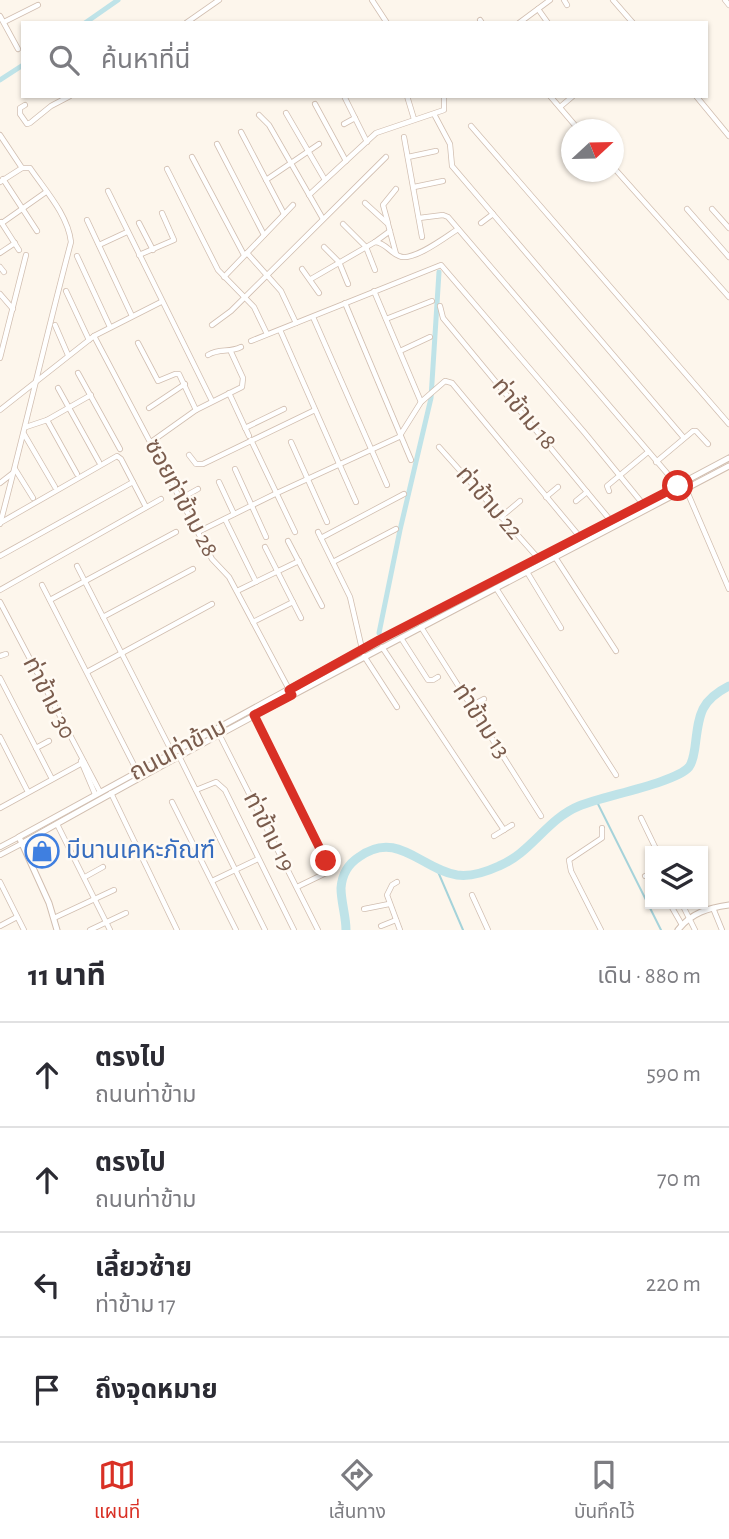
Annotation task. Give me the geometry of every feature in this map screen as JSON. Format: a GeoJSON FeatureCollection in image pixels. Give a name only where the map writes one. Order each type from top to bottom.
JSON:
{"type":"FeatureCollection","features":[{"type":"Feature","properties":{"kind":"street"},"geometry":{"type":"LineString","coordinates":[[189,21],[219,0]]}},
{"type":"Feature","properties":{"kind":"street"},"geometry":{"type":"LineString","coordinates":[[372,0],[386,21]]}},
{"type":"Feature","properties":{"kind":"street"},"geometry":{"type":"LineString","coordinates":[[522,21],[550,0]]}},
{"type":"Feature","properties":{"kind":"street"},"geometry":{"type":"LineString","coordinates":[[614,0],[632,21]]}},
{"type":"Feature","properties":{"kind":"street"},"geometry":{"type":"LineString","coordinates":[[725,0],[729,5]]}},
{"type":"Feature","properties":{"kind":"street"},"geometry":{"type":"LineString","coordinates":[[4,22],[38,5]]}},
{"type":"Feature","properties":{"kind":"street"},"geometry":{"type":"LineString","coordinates":[[538,9],[547,21]]}},
{"type":"Feature","properties":{"kind":"street"},"geometry":{"type":"LineString","coordinates":[[0,16],[18,50]]}},
{"type":"Feature","properties":{"kind":"street"},"geometry":{"type":"LineString","coordinates":[[25,105],[20,108],[20,114],[27,124],[66,98]]}},
{"type":"Feature","properties":{"kind":"street"},"geometry":{"type":"LineString","coordinates":[[345,98],[367,142]]}},
{"type":"Feature","properties":{"kind":"street"},"geometry":{"type":"LineString","coordinates":[[408,98],[414,119]]}},
{"type":"Feature","properties":{"kind":"street"},"geometry":{"type":"LineString","coordinates":[[309,195],[380,131],[445,109],[444,98]]}},
{"type":"Feature","properties":{"kind":"street"},"geometry":{"type":"LineString","coordinates":[[552,98],[570,119]]}},
{"type":"Feature","properties":{"kind":"street"},"geometry":{"type":"LineString","coordinates":[[560,108],[571,98]]}},
{"type":"Feature","properties":{"kind":"street"},"geometry":{"type":"LineString","coordinates":[[698,98],[729,135]]}},
{"type":"Feature","properties":{"kind":"street"},"geometry":{"type":"LineString","coordinates":[[315,104],[346,161]]}},
{"type":"Feature","properties":{"kind":"street"},"geometry":{"type":"LineString","coordinates":[[286,113],[325,180]]}},
{"type":"Feature","properties":{"kind":"street"},"geometry":{"type":"LineString","coordinates":[[434,114],[450,144],[452,166],[684,438]]}},
{"type":"Feature","properties":{"kind":"street"},"geometry":{"type":"LineString","coordinates":[[259,115],[269,125],[323,219]]}},
{"type":"Feature","properties":{"kind":"street"},"geometry":{"type":"LineString","coordinates":[[344,124],[355,118]]}},
{"type":"Feature","properties":{"kind":"street"},"geometry":{"type":"LineString","coordinates":[[471,125],[729,424]]}},
{"type":"Feature","properties":{"kind":"street"},"geometry":{"type":"LineString","coordinates":[[241,132],[284,214]]}},
{"type":"Feature","properties":{"kind":"street"},"geometry":{"type":"LineString","coordinates":[[0,135],[22,168]]}},
{"type":"Feature","properties":{"kind":"street"},"geometry":{"type":"LineString","coordinates":[[404,137],[422,237]]}},
{"type":"Feature","properties":{"kind":"street"},"geometry":{"type":"LineString","coordinates":[[217,144],[264,235]]}},
{"type":"Feature","properties":{"kind":"street"},"geometry":{"type":"LineString","coordinates":[[265,180],[319,144]]}},
{"type":"Feature","properties":{"kind":"street"},"geometry":{"type":"LineString","coordinates":[[408,157],[436,151]]}},
{"type":"Feature","properties":{"kind":"street"},"geometry":{"type":"LineString","coordinates":[[212,325],[246,297],[386,156]]}},
{"type":"Feature","properties":{"kind":"street"},"geometry":{"type":"LineString","coordinates":[[192,157],[246,254],[281,291],[296,323]]}},
{"type":"Feature","properties":{"kind":"street"},"geometry":{"type":"LineString","coordinates":[[0,524],[71,242],[67,228],[46,192],[30,168],[22,168],[2,180],[37,231]]}},
{"type":"Feature","properties":{"kind":"street"},"geometry":{"type":"LineString","coordinates":[[167,169],[215,265],[254,307],[267,335]]}},
{"type":"Feature","properties":{"kind":"street"},"geometry":{"type":"LineString","coordinates":[[624,179],[729,297]]}},
{"type":"Feature","properties":{"kind":"street"},"geometry":{"type":"LineString","coordinates":[[414,187],[443,181]]}},
{"type":"Feature","properties":{"kind":"street"},"geometry":{"type":"LineString","coordinates":[[396,189],[383,205],[396,254]]}},
{"type":"Feature","properties":{"kind":"street"},"geometry":{"type":"LineString","coordinates":[[107,191],[212,401]]}},
{"type":"Feature","properties":{"kind":"street"},"geometry":{"type":"LineString","coordinates":[[19,250],[1,222],[46,192]]}},
{"type":"Feature","properties":{"kind":"street"},"geometry":{"type":"LineString","coordinates":[[365,203],[388,224]]}},
{"type":"Feature","properties":{"kind":"street"},"geometry":{"type":"LineString","coordinates":[[224,277],[293,205]]}},
{"type":"Feature","properties":{"kind":"street"},"geometry":{"type":"LineString","coordinates":[[687,209],[729,257]]}},
{"type":"Feature","properties":{"kind":"street"},"geometry":{"type":"LineString","coordinates":[[712,209],[729,228]]}},
{"type":"Feature","properties":{"kind":"street"},"geometry":{"type":"LineString","coordinates":[[139,256],[174,240],[162,213]]}},
{"type":"Feature","properties":{"kind":"street"},"geometry":{"type":"LineString","coordinates":[[481,223],[493,214]]}},
{"type":"Feature","properties":{"kind":"street"},"geometry":{"type":"LineString","coordinates":[[419,218],[445,215],[678,486]]}},
{"type":"Feature","properties":{"kind":"street"},"geometry":{"type":"LineString","coordinates":[[87,220],[132,316]]}},
{"type":"Feature","properties":{"kind":"street"},"geometry":{"type":"LineString","coordinates":[[139,223],[153,250]]}},
{"type":"Feature","properties":{"kind":"street"},"geometry":{"type":"LineString","coordinates":[[344,223],[366,247],[375,270]]}},
{"type":"Feature","properties":{"kind":"street"},"geometry":{"type":"LineString","coordinates":[[375,242],[384,244],[404,257],[420,252],[458,229]]}},
{"type":"Feature","properties":{"kind":"street"},"geometry":{"type":"LineString","coordinates":[[311,279],[390,231]]}},
{"type":"Feature","properties":{"kind":"street"},"geometry":{"type":"LineString","coordinates":[[99,245],[127,232]]}},
{"type":"Feature","properties":{"kind":"street"},"geometry":{"type":"LineString","coordinates":[[0,253],[15,243]]}},
{"type":"Feature","properties":{"kind":"street"},"geometry":{"type":"LineString","coordinates":[[324,247],[338,262],[348,284]]}},
{"type":"Feature","properties":{"kind":"street"},"geometry":{"type":"LineString","coordinates":[[0,358],[26,255]]}},
{"type":"Feature","properties":{"kind":"street"},"geometry":{"type":"LineString","coordinates":[[77,256],[110,327]]}},
{"type":"Feature","properties":{"kind":"street"},"geometry":{"type":"LineString","coordinates":[[251,341],[441,265],[620,474],[643,505]]}},
{"type":"Feature","properties":{"kind":"street"},"geometry":{"type":"LineString","coordinates":[[0,267],[4,272]]}},
{"type":"Feature","properties":{"kind":"street"},"geometry":{"type":"LineString","coordinates":[[302,269],[319,293]]}},
{"type":"Feature","properties":{"kind":"street","name":"ซอยท่าข้าม 28"},"geometry":{"type":"LineString","coordinates":[[66,291],[151,442],[212,559],[229,577],[290,692]]}},
{"type":"Feature","properties":{"kind":"street"},"geometry":{"type":"LineString","coordinates":[[374,291],[421,402]]}},
{"type":"Feature","properties":{"kind":"street"},"geometry":{"type":"LineString","coordinates":[[0,294],[13,309]]}},
{"type":"Feature","properties":{"kind":"street"},"geometry":{"type":"LineString","coordinates":[[386,320],[432,301]]}},
{"type":"Feature","properties":{"kind":"street"},"geometry":{"type":"LineString","coordinates":[[1,407],[91,338],[161,302]]}},
{"type":"Feature","properties":{"kind":"street"},"geometry":{"type":"LineString","coordinates":[[345,303],[411,460]]}},
{"type":"Feature","properties":{"kind":"street","name":"ท่าข้าม 18"},"geometry":{"type":"LineString","coordinates":[[440,306],[443,318],[611,521]]}},
{"type":"Feature","properties":{"kind":"street"},"geometry":{"type":"LineString","coordinates":[[313,317],[387,485]]}},
{"type":"Feature","properties":{"kind":"street"},"geometry":{"type":"LineString","coordinates":[[54,325],[68,355]]}},
{"type":"Feature","properties":{"kind":"street"},"geometry":{"type":"LineString","coordinates":[[0,326],[6,334]]}},
{"type":"Feature","properties":{"kind":"street"},"geometry":{"type":"LineString","coordinates":[[280,330],[356,502]]}},
{"type":"Feature","properties":{"kind":"street"},"geometry":{"type":"LineString","coordinates":[[400,351],[430,337]]}},
{"type":"Feature","properties":{"kind":"street"},"geometry":{"type":"LineString","coordinates":[[138,343],[158,382],[177,373],[196,410]]}},
{"type":"Feature","properties":{"kind":"street"},"geometry":{"type":"LineString","coordinates":[[208,355],[219,350],[230,352],[241,347]]}},
{"type":"Feature","properties":{"kind":"street"},"geometry":{"type":"LineString","coordinates":[[151,442],[196,410],[242,387],[243,383],[230,352]]}},
{"type":"Feature","properties":{"kind":"street"},"geometry":{"type":"LineString","coordinates":[[78,373],[120,449]]}},
{"type":"Feature","properties":{"kind":"street"},"geometry":{"type":"LineString","coordinates":[[198,533],[277,492],[400,437],[421,402],[443,382],[452,383],[580,537]]}},
{"type":"Feature","properties":{"kind":"street"},"geometry":{"type":"LineString","coordinates":[[149,408],[185,384]]}},
{"type":"Feature","properties":{"kind":"street"},"geometry":{"type":"LineString","coordinates":[[58,388],[99,461]]}},
{"type":"Feature","properties":{"kind":"street"},"geometry":{"type":"LineString","coordinates":[[229,393],[295,532]]}},
{"type":"Feature","properties":{"kind":"street"},"geometry":{"type":"LineString","coordinates":[[26,427],[47,420],[91,395]]}},
{"type":"Feature","properties":{"kind":"street"},"geometry":{"type":"LineString","coordinates":[[245,428],[284,409]]}},
{"type":"Feature","properties":{"kind":"street"},"geometry":{"type":"LineString","coordinates":[[189,455],[196,464],[202,464],[250,438],[315,410]]}},
{"type":"Feature","properties":{"kind":"street"},"geometry":{"type":"LineString","coordinates":[[47,420],[77,474]]}},
{"type":"Feature","properties":{"kind":"street"},"geometry":{"type":"LineString","coordinates":[[656,462],[696,431],[708,444]]}},
{"type":"Feature","properties":{"kind":"street"},"geometry":{"type":"LineString","coordinates":[[24,434],[55,487]]}},
{"type":"Feature","properties":{"kind":"street"},"geometry":{"type":"LineString","coordinates":[[291,442],[327,522]]}},
{"type":"Feature","properties":{"kind":"street","name":"ท่าข้าม 22"},"geometry":{"type":"LineString","coordinates":[[439,447],[539,559]]}},
{"type":"Feature","properties":{"kind":"street"},"geometry":{"type":"LineString","coordinates":[[609,491],[606,486],[648,452]]}},
{"type":"Feature","properties":{"kind":"street"},"geometry":{"type":"LineString","coordinates":[[0,524],[119,457],[146,507]]}},
{"type":"Feature","properties":{"kind":"street","name":"ถนนท่าข้าม"},"geometry":{"type":"LineString","coordinates":[[0,848],[137,771],[254,715],[362,649],[729,458]]}},
{"type":"Feature","properties":{"kind":"street","name":"ถนนท่าข้าม"},"geometry":{"type":"LineString","coordinates":[[0,855],[175,754],[290,692],[382,648],[729,466]]}},
{"type":"Feature","properties":{"kind":"street"},"geometry":{"type":"LineString","coordinates":[[235,469],[266,537]]}},
{"type":"Feature","properties":{"kind":"street"},"geometry":{"type":"LineString","coordinates":[[0,483],[14,471]]}},
{"type":"Feature","properties":{"kind":"street"},"geometry":{"type":"LineString","coordinates":[[14,471],[33,498]]}},
{"type":"Feature","properties":{"kind":"street"},"geometry":{"type":"LineString","coordinates":[[0,556],[133,482]]}},
{"type":"Feature","properties":{"kind":"street"},"geometry":{"type":"LineString","coordinates":[[219,482],[234,514]]}},
{"type":"Feature","properties":{"kind":"street"},"geometry":{"type":"LineString","coordinates":[[546,497],[558,487]]}},
{"type":"Feature","properties":{"kind":"street"},"geometry":{"type":"LineString","coordinates":[[180,499],[198,489]]}},
{"type":"Feature","properties":{"kind":"street"},"geometry":{"type":"LineString","coordinates":[[685,489],[729,589]]}},
{"type":"Feature","properties":{"kind":"street"},"geometry":{"type":"LineString","coordinates":[[576,501],[587,492]]}},
{"type":"Feature","properties":{"kind":"street"},"geometry":{"type":"LineString","coordinates":[[321,538],[404,494]]}},
{"type":"Feature","properties":{"kind":"street"},"geometry":{"type":"LineString","coordinates":[[0,590],[162,499]]}},
{"type":"Feature","properties":{"kind":"street"},"geometry":{"type":"LineString","coordinates":[[501,517],[520,500]]}},
{"type":"Feature","properties":{"kind":"street"},"geometry":{"type":"LineString","coordinates":[[225,519],[256,582]]}},
{"type":"Feature","properties":{"kind":"street"},"geometry":{"type":"LineString","coordinates":[[333,562],[396,529]]}},
{"type":"Feature","properties":{"kind":"street"},"geometry":{"type":"LineString","coordinates":[[50,600],[176,532]]}},
{"type":"Feature","properties":{"kind":"street"},"geometry":{"type":"LineString","coordinates":[[318,532],[350,597],[362,649]]}},
{"type":"Feature","properties":{"kind":"street"},"geometry":{"type":"LineString","coordinates":[[288,541],[322,606]]}},
{"type":"Feature","properties":{"kind":"street"},"geometry":{"type":"LineString","coordinates":[[265,547],[301,618]]}},
{"type":"Feature","properties":{"kind":"street"},"geometry":{"type":"LineString","coordinates":[[555,557],[616,651]]}},
{"type":"Feature","properties":{"kind":"street"},"geometry":{"type":"LineString","coordinates":[[237,591],[299,561]]}},
{"type":"Feature","properties":{"kind":"street"},"geometry":{"type":"LineString","coordinates":[[77,566],[196,790],[265,930]]}},
{"type":"Feature","properties":{"kind":"street"},"geometry":{"type":"LineString","coordinates":[[103,617],[193,569]]}},
{"type":"Feature","properties":{"kind":"street"},"geometry":{"type":"LineString","coordinates":[[527,572],[561,628]]}},
{"type":"Feature","properties":{"kind":"street"},"geometry":{"type":"LineString","coordinates":[[42,585],[137,771]]}},
{"type":"Feature","properties":{"kind":"street"},"geometry":{"type":"LineString","coordinates":[[496,588],[617,775]]}},
{"type":"Feature","properties":{"kind":"street"},"geometry":{"type":"LineString","coordinates":[[470,593],[474,599]]}},
{"type":"Feature","properties":{"kind":"street","name":"ท่าข้าม 30"},"geometry":{"type":"LineString","coordinates":[[0,602],[97,793]]}},
{"type":"Feature","properties":{"kind":"street"},"geometry":{"type":"LineString","coordinates":[[253,622],[293,602]]}},
{"type":"Feature","properties":{"kind":"street"},"geometry":{"type":"LineString","coordinates":[[86,672],[212,604]]}},
{"type":"Feature","properties":{"kind":"street","name":"ท่าข้าม 13"},"geometry":{"type":"LineString","coordinates":[[421,627],[541,816]]}},
{"type":"Feature","properties":{"kind":"street"},"geometry":{"type":"LineString","coordinates":[[401,638],[428,680],[433,681],[438,677]]}},
{"type":"Feature","properties":{"kind":"street"},"geometry":{"type":"LineString","coordinates":[[382,648],[504,830]]}},
{"type":"Feature","properties":{"kind":"street"},"geometry":{"type":"LineString","coordinates":[[365,656],[397,707]]}},
{"type":"Feature","properties":{"kind":"street"},"geometry":{"type":"LineString","coordinates":[[0,678],[52,779]]}},
{"type":"Feature","properties":{"kind":"street"},"geometry":{"type":"LineString","coordinates":[[471,706],[484,699]]}},
{"type":"Feature","properties":{"kind":"street"},"geometry":{"type":"LineString","coordinates":[[254,715],[329,868],[326,873],[297,887]]}},
{"type":"Feature","properties":{"kind":"street","name":"ท่าข้าม 19"},"geometry":{"type":"LineString","coordinates":[[219,734],[318,930]]}},
{"type":"Feature","properties":{"kind":"street"},"geometry":{"type":"LineString","coordinates":[[0,737],[28,792]]}},
{"type":"Feature","properties":{"kind":"street"},"geometry":{"type":"LineString","coordinates":[[36,748],[50,741]]}},
{"type":"Feature","properties":{"kind":"street"},"geometry":{"type":"LineString","coordinates":[[0,798],[2,807],[83,763]]}},
{"type":"Feature","properties":{"kind":"street"},"geometry":{"type":"LineString","coordinates":[[196,790],[216,782],[221,784],[294,930]]}},
{"type":"Feature","properties":{"kind":"street"},"geometry":{"type":"LineString","coordinates":[[111,793],[177,930]]}},
{"type":"Feature","properties":{"kind":"street"},"geometry":{"type":"LineString","coordinates":[[172,802],[236,930]]}},
{"type":"Feature","properties":{"kind":"street"},"geometry":{"type":"LineString","coordinates":[[641,818],[655,846]]}},
{"type":"Feature","properties":{"kind":"street"},"geometry":{"type":"LineString","coordinates":[[57,824],[110,930]]}},
{"type":"Feature","properties":{"kind":"street"},"geometry":{"type":"LineString","coordinates":[[495,836],[512,825]]}},
{"type":"Feature","properties":{"kind":"street"},"geometry":{"type":"LineString","coordinates":[[601,930],[571,871],[569,860],[602,838],[602,828]]}},
{"type":"Feature","properties":{"kind":"street"},"geometry":{"type":"LineString","coordinates":[[19,837],[49,903],[57,930]]}},
{"type":"Feature","properties":{"kind":"street"},"geometry":{"type":"LineString","coordinates":[[212,881],[258,859]]}},
{"type":"Feature","properties":{"kind":"street"},"geometry":{"type":"LineString","coordinates":[[85,877],[103,867]]}},
{"type":"Feature","properties":{"kind":"street"},"geometry":{"type":"LineString","coordinates":[[0,882],[2,892],[24,930]]}},
{"type":"Feature","properties":{"kind":"street"},"geometry":{"type":"LineString","coordinates":[[397,883],[388,889],[387,895],[400,930]]}},
{"type":"Feature","properties":{"kind":"street"},"geometry":{"type":"LineString","coordinates":[[54,918],[114,890]]}},
{"type":"Feature","properties":{"kind":"street"},"geometry":{"type":"LineString","coordinates":[[472,895],[488,930]]}},
{"type":"Feature","properties":{"kind":"street"},"geometry":{"type":"LineString","coordinates":[[364,909],[389,904]]}},
{"type":"Feature","properties":{"kind":"street"},"geometry":{"type":"LineString","coordinates":[[672,909],[680,927],[689,917],[729,905]]}},
{"type":"Feature","properties":{"kind":"street"},"geometry":{"type":"LineString","coordinates":[[713,908],[722,930]]}},
{"type":"Feature","properties":{"kind":"street"},"geometry":{"type":"LineString","coordinates":[[685,909],[695,930]]}},
{"type":"Feature","properties":{"kind":"street"},"geometry":{"type":"LineString","coordinates":[[90,930],[126,914]]}},
{"type":"Feature","properties":{"kind":"street"},"geometry":{"type":"LineString","coordinates":[[0,926],[18,917]]}},
{"type":"Feature","properties":{"kind":"street"},"geometry":{"type":"LineString","coordinates":[[381,926],[396,920]]}},
{"type":"Feature","properties":{"kind":"waterway"},"geometry":{"type":"LineString","coordinates":[[88,21],[118,0]]}},
{"type":"Feature","properties":{"kind":"waterway"},"geometry":{"type":"LineString","coordinates":[[0,80],[21,66]]}},
{"type":"Feature","properties":{"kind":"waterway"},"geometry":{"type":"LineString","coordinates":[[379,633],[431,398],[439,272]]}},
{"type":"Feature","properties":{"kind":"waterway"},"geometry":{"type":"LineString","coordinates":[[346,930],[342,883],[349,866],[359,857],[373,849],[397,849],[457,875],[478,874],[499,866],[520,853],[558,819],[579,806],[638,789],[681,773],[689,767],[702,710],[712,698],[729,686]]}},
{"type":"Feature","properties":{"kind":"waterway"},"geometry":{"type":"LineString","coordinates":[[596,800],[661,930]]}},
{"type":"Feature","properties":{"kind":"waterway"},"geometry":{"type":"LineString","coordinates":[[436,867],[463,930]]}},
{"type":"Feature","properties":{"kind":"place","name":"มีนานเคหะภัณฑ์"},"geometry":{"type":"Point","coordinates":[42,851]}},
{"type":"Feature","properties":{"kind":"route"},"geometry":{"type":"LineString","coordinates":[[326,861],[254,715],[292,695],[289,690],[362,649],[678,486]]}}]}
